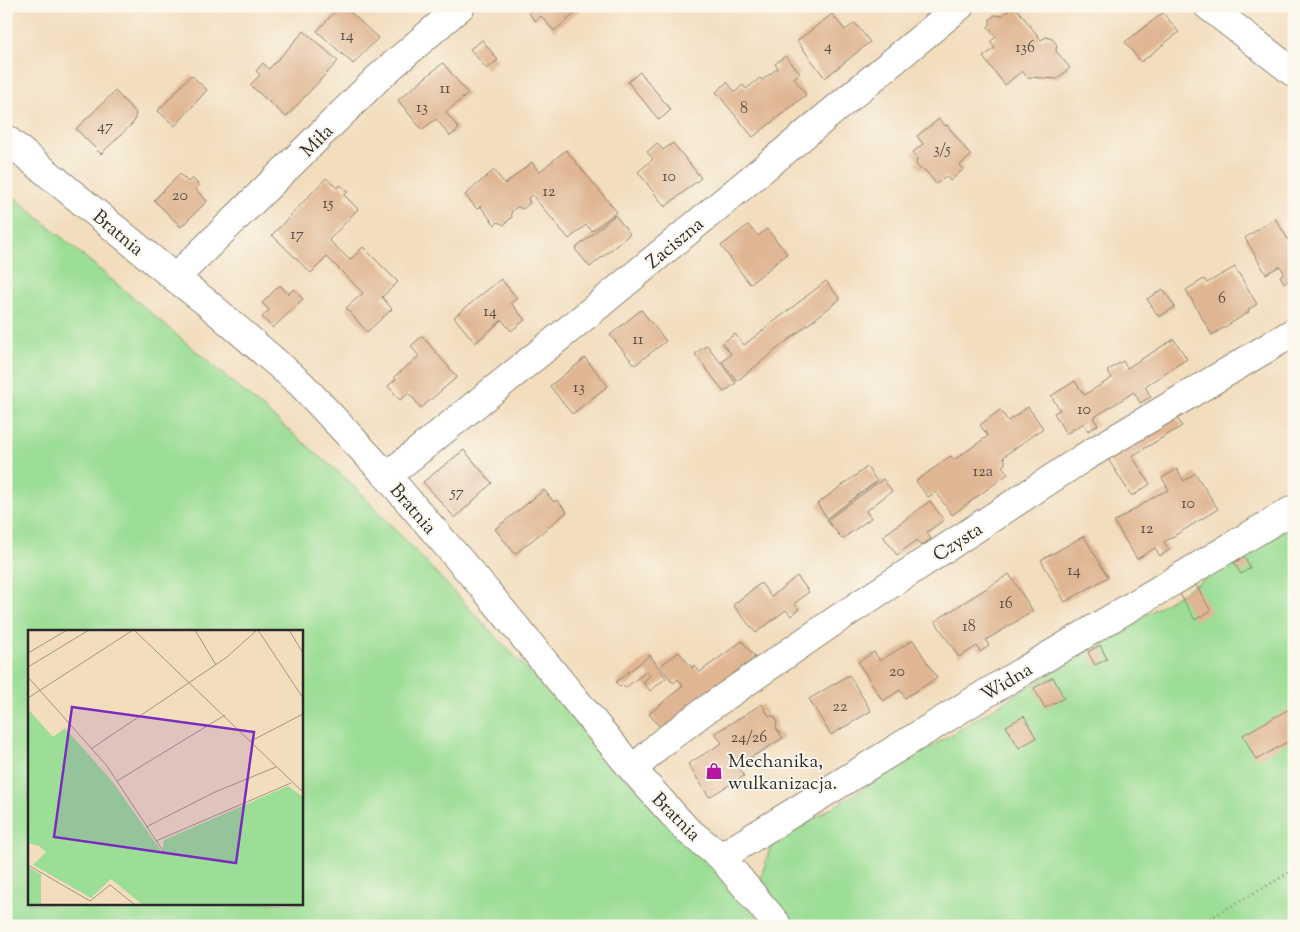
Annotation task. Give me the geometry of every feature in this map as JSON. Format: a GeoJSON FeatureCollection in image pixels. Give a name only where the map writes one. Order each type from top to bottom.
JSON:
{"type":"FeatureCollection","features":[{"type":"Feature","properties":{"kind":"street","name":"Miła"},"geometry":{"type":"LineString","coordinates":[[175,278],[379,77],[461,6]]}},
{"type":"Feature","properties":{"kind":"street","name":"Zaciszna"},"geometry":{"type":"LineString","coordinates":[[387,476],[589,313],[960,6]]}},
{"type":"Feature","properties":{"kind":"street"},"geometry":{"type":"LineString","coordinates":[[1208,6],[1291,67]]}},
{"type":"Feature","properties":{"kind":"street","name":"Bratnia"},"geometry":{"type":"LineString","coordinates":[[6,139],[206,302],[301,384],[387,476],[488,593],[633,770],[687,830],[721,857],[776,923]]}},
{"type":"Feature","properties":{"kind":"street","name":"Czysta"},"geometry":{"type":"LineString","coordinates":[[633,770],[658,746],[700,714],[839,618],[1083,458],[1294,332]]}},
{"type":"Feature","properties":{"kind":"street","name":"Widna"},"geometry":{"type":"LineString","coordinates":[[721,857],[977,699],[1294,509]]}},
{"type":"Feature","properties":{"kind":"path"},"geometry":{"type":"LineString","coordinates":[[1197,926],[1294,870]]}},
{"type":"Feature","properties":{"kind":"green space"},"geometry":{"type":"Polygon","coordinates":[[[6,190],[350,482],[739,894],[766,926],[6,926],[6,190]]]}},
{"type":"Feature","properties":{"kind":"green space"},"geometry":{"type":"Polygon","coordinates":[[[1294,524],[1294,926],[773,926],[773,908],[761,877],[771,845],[1294,524]]]}},
{"type":"Feature","properties":{"kind":"building"},"geometry":{"type":"Polygon","coordinates":[[[340,6],[344,6],[378,38],[353,64],[317,31],[340,6]]]}},
{"type":"Feature","properties":{"kind":"building"},"geometry":{"type":"Polygon","coordinates":[[[533,6],[584,6],[554,31],[541,16],[535,21],[529,13],[535,8],[533,6]]]}},
{"type":"Feature","properties":{"kind":"building"},"geometry":{"type":"Polygon","coordinates":[[[1011,9],[1017,9],[1041,40],[1046,37],[1052,39],[1057,45],[1056,51],[1070,68],[1057,79],[1027,77],[1022,71],[1005,85],[983,57],[995,48],[990,42],[996,37],[988,27],[990,19],[995,15],[1002,16],[1011,9]]]}},
{"type":"Feature","properties":{"kind":"building"},"geometry":{"type":"Polygon","coordinates":[[[1163,13],[1179,32],[1141,62],[1125,42],[1163,13]]]}},
{"type":"Feature","properties":{"kind":"building"},"geometry":{"type":"Polygon","coordinates":[[[832,14],[845,30],[855,23],[870,42],[825,78],[797,41],[832,14]]]}},
{"type":"Feature","properties":{"kind":"building"},"geometry":{"type":"Polygon","coordinates":[[[304,31],[338,61],[286,117],[250,85],[260,75],[256,71],[263,63],[269,69],[304,31]]]}},
{"type":"Feature","properties":{"kind":"building"},"geometry":{"type":"Polygon","coordinates":[[[482,40],[498,60],[487,69],[470,49],[482,40]]]}},
{"type":"Feature","properties":{"kind":"building"},"geometry":{"type":"Polygon","coordinates":[[[785,56],[800,73],[794,78],[806,95],[753,137],[716,92],[727,82],[735,92],[743,85],[746,89],[760,78],[762,80],[778,68],[775,64],[785,56]]]}},
{"type":"Feature","properties":{"kind":"building"},"geometry":{"type":"Polygon","coordinates":[[[443,63],[468,94],[446,112],[459,129],[450,136],[436,119],[422,130],[398,100],[443,63]]]}},
{"type":"Feature","properties":{"kind":"building"},"geometry":{"type":"Polygon","coordinates":[[[640,72],[671,110],[659,120],[628,82],[640,72]]]}},
{"type":"Feature","properties":{"kind":"building"},"geometry":{"type":"Polygon","coordinates":[[[191,75],[207,90],[175,126],[158,111],[191,75]]]}},
{"type":"Feature","properties":{"kind":"building"},"geometry":{"type":"Polygon","coordinates":[[[115,91],[136,113],[134,122],[101,154],[76,129],[115,91]]]}},
{"type":"Feature","properties":{"kind":"building"},"geometry":{"type":"Polygon","coordinates":[[[939,119],[945,126],[947,125],[971,156],[960,165],[964,169],[950,181],[946,176],[936,184],[925,170],[920,169],[916,164],[917,159],[912,153],[923,144],[917,136],[939,119]]]}},
{"type":"Feature","properties":{"kind":"building"},"geometry":{"type":"Polygon","coordinates":[[[657,143],[663,150],[673,143],[701,178],[665,207],[638,172],[653,159],[647,152],[657,143]]]}},
{"type":"Feature","properties":{"kind":"building"},"geometry":{"type":"Polygon","coordinates":[[[566,150],[617,212],[592,231],[586,225],[569,239],[532,195],[528,198],[530,203],[523,209],[517,207],[511,212],[512,217],[504,225],[498,222],[495,225],[480,206],[477,209],[465,195],[494,170],[505,184],[532,162],[539,172],[566,150]]]}},
{"type":"Feature","properties":{"kind":"building"},"geometry":{"type":"Polygon","coordinates":[[[180,174],[188,182],[192,178],[199,185],[195,189],[207,201],[181,227],[154,200],[180,174]]]}},
{"type":"Feature","properties":{"kind":"building"},"geometry":{"type":"Polygon","coordinates":[[[326,178],[337,188],[340,185],[348,192],[344,195],[358,209],[329,240],[350,260],[363,247],[398,282],[382,297],[392,309],[367,332],[346,308],[363,293],[327,257],[311,273],[272,235],[326,178]]]}},
{"type":"Feature","properties":{"kind":"building"},"geometry":{"type":"Polygon","coordinates":[[[615,215],[630,234],[590,267],[575,249],[615,215]]]}},
{"type":"Feature","properties":{"kind":"building"},"geometry":{"type":"Polygon","coordinates":[[[1275,218],[1294,249],[1294,290],[1288,281],[1284,283],[1280,276],[1284,273],[1280,266],[1266,274],[1245,238],[1275,218]]]}},
{"type":"Feature","properties":{"kind":"building"},"geometry":{"type":"Polygon","coordinates":[[[748,225],[758,236],[767,229],[787,254],[750,284],[721,246],[748,225]]]}},
{"type":"Feature","properties":{"kind":"building"},"geometry":{"type":"Polygon","coordinates":[[[1235,267],[1257,304],[1248,310],[1249,312],[1212,335],[1186,290],[1204,279],[1207,283],[1235,267]]]}},
{"type":"Feature","properties":{"kind":"building"},"geometry":{"type":"Polygon","coordinates":[[[501,279],[517,298],[511,303],[525,320],[511,331],[502,320],[475,343],[454,317],[501,279]]]}},
{"type":"Feature","properties":{"kind":"building"},"geometry":{"type":"Polygon","coordinates":[[[826,281],[840,299],[737,381],[722,362],[731,354],[722,343],[735,334],[744,345],[826,281]]]}},
{"type":"Feature","properties":{"kind":"building"},"geometry":{"type":"Polygon","coordinates":[[[280,285],[288,294],[294,289],[303,299],[273,328],[262,317],[269,310],[262,303],[280,285]]]}},
{"type":"Feature","properties":{"kind":"building"},"geometry":{"type":"Polygon","coordinates":[[[1163,289],[1175,307],[1159,317],[1147,299],[1163,289]]]}},
{"type":"Feature","properties":{"kind":"building"},"geometry":{"type":"Polygon","coordinates":[[[641,310],[666,341],[635,365],[610,335],[641,310]]]}},
{"type":"Feature","properties":{"kind":"building"},"geometry":{"type":"Polygon","coordinates":[[[422,336],[457,377],[421,408],[409,393],[400,400],[388,386],[396,379],[394,377],[419,356],[411,346],[422,336]]]}},
{"type":"Feature","properties":{"kind":"building"},"geometry":{"type":"Polygon","coordinates":[[[1174,339],[1187,359],[1145,386],[1151,397],[1140,403],[1134,392],[1093,418],[1098,425],[1088,431],[1084,423],[1066,434],[1054,413],[1060,410],[1051,396],[1075,381],[1084,395],[1112,378],[1107,371],[1123,361],[1127,368],[1174,339]]]}},
{"type":"Feature","properties":{"kind":"building"},"geometry":{"type":"Polygon","coordinates":[[[707,345],[736,383],[724,392],[695,354],[707,345]]]}},
{"type":"Feature","properties":{"kind":"building"},"geometry":{"type":"Polygon","coordinates":[[[585,358],[608,386],[572,414],[550,386],[585,358]]]}},
{"type":"Feature","properties":{"kind":"building"},"geometry":{"type":"Polygon","coordinates":[[[1028,407],[1043,428],[1003,457],[1005,464],[1002,466],[1008,474],[952,515],[936,492],[928,497],[916,481],[951,456],[954,460],[988,436],[980,425],[1000,410],[1008,421],[1028,407]]]}},
{"type":"Feature","properties":{"kind":"building"},"geometry":{"type":"Polygon","coordinates":[[[1172,410],[1182,426],[1132,456],[1150,484],[1134,495],[1131,495],[1108,459],[1172,410]]]}},
{"type":"Feature","properties":{"kind":"building"},"geometry":{"type":"Polygon","coordinates":[[[464,450],[492,483],[455,518],[423,482],[464,450]]]}},
{"type":"Feature","properties":{"kind":"building"},"geometry":{"type":"Polygon","coordinates":[[[867,467],[877,481],[827,518],[817,504],[867,467]]]}},
{"type":"Feature","properties":{"kind":"building"},"geometry":{"type":"Polygon","coordinates":[[[1177,469],[1184,481],[1195,473],[1218,509],[1164,542],[1169,550],[1160,556],[1155,548],[1137,559],[1114,522],[1157,495],[1169,490],[1162,478],[1177,469]]]}},
{"type":"Feature","properties":{"kind":"building"},"geometry":{"type":"Polygon","coordinates":[[[883,479],[892,491],[866,511],[871,518],[842,539],[827,520],[883,479]]]}},
{"type":"Feature","properties":{"kind":"building"},"geometry":{"type":"Polygon","coordinates":[[[544,490],[554,502],[557,500],[567,512],[515,554],[495,529],[544,490]]]}},
{"type":"Feature","properties":{"kind":"building"},"geometry":{"type":"Polygon","coordinates":[[[930,501],[944,520],[927,532],[931,539],[921,546],[917,540],[897,555],[883,536],[930,501]]]}},
{"type":"Feature","properties":{"kind":"building"},"geometry":{"type":"Polygon","coordinates":[[[1294,527],[1294,542],[1287,530],[1294,527]]]}},
{"type":"Feature","properties":{"kind":"building"},"geometry":{"type":"Polygon","coordinates":[[[1084,536],[1108,577],[1065,602],[1041,560],[1084,536]]]}},
{"type":"Feature","properties":{"kind":"building"},"geometry":{"type":"Polygon","coordinates":[[[1244,557],[1250,568],[1241,574],[1234,563],[1244,557]]]}},
{"type":"Feature","properties":{"kind":"building"},"geometry":{"type":"Polygon","coordinates":[[[1009,574],[1033,611],[986,640],[989,646],[980,652],[977,646],[959,657],[935,621],[1009,574]]]}},
{"type":"Feature","properties":{"kind":"building"},"geometry":{"type":"Polygon","coordinates":[[[797,576],[809,592],[794,604],[799,609],[791,616],[786,610],[756,633],[733,605],[761,583],[771,597],[797,576]]]}},
{"type":"Feature","properties":{"kind":"building"},"geometry":{"type":"Polygon","coordinates":[[[1196,585],[1211,611],[1195,620],[1180,594],[1196,585]]]}},
{"type":"Feature","properties":{"kind":"building"},"geometry":{"type":"Polygon","coordinates":[[[913,640],[937,678],[905,698],[900,690],[883,701],[858,662],[874,652],[880,661],[913,640]]]}},
{"type":"Feature","properties":{"kind":"building"},"geometry":{"type":"Polygon","coordinates":[[[742,641],[755,657],[741,669],[745,674],[664,732],[649,714],[683,686],[678,679],[673,683],[660,666],[679,652],[692,668],[694,665],[700,672],[742,641]]]}},
{"type":"Feature","properties":{"kind":"building"},"geometry":{"type":"Polygon","coordinates":[[[1100,645],[1107,659],[1095,665],[1088,652],[1100,645]]]}},
{"type":"Feature","properties":{"kind":"building"},"geometry":{"type":"Polygon","coordinates":[[[650,655],[666,678],[650,691],[643,682],[650,676],[646,672],[625,688],[622,685],[620,687],[616,682],[650,655]]]}},
{"type":"Feature","properties":{"kind":"building"},"geometry":{"type":"Polygon","coordinates":[[[849,675],[871,711],[831,735],[809,699],[849,675]]]}},
{"type":"Feature","properties":{"kind":"building"},"geometry":{"type":"Polygon","coordinates":[[[1053,677],[1064,698],[1045,708],[1034,688],[1053,677]]]}},
{"type":"Feature","properties":{"kind":"building"},"geometry":{"type":"Polygon","coordinates":[[[762,704],[768,715],[775,717],[777,721],[776,728],[783,738],[737,766],[744,776],[709,797],[688,764],[722,743],[715,733],[762,704]]]}},
{"type":"Feature","properties":{"kind":"building"},"geometry":{"type":"Polygon","coordinates":[[[1289,709],[1294,717],[1294,738],[1256,760],[1243,735],[1289,709]]]}},
{"type":"Feature","properties":{"kind":"building"},"geometry":{"type":"Polygon","coordinates":[[[1024,716],[1036,738],[1019,748],[1006,726],[1024,716]]]}},
{"type":"Feature","properties":{"kind":"place","name":"Mechanika, wulkanizacja."},"geometry":{"type":"Point","coordinates":[714,771]}}]}
